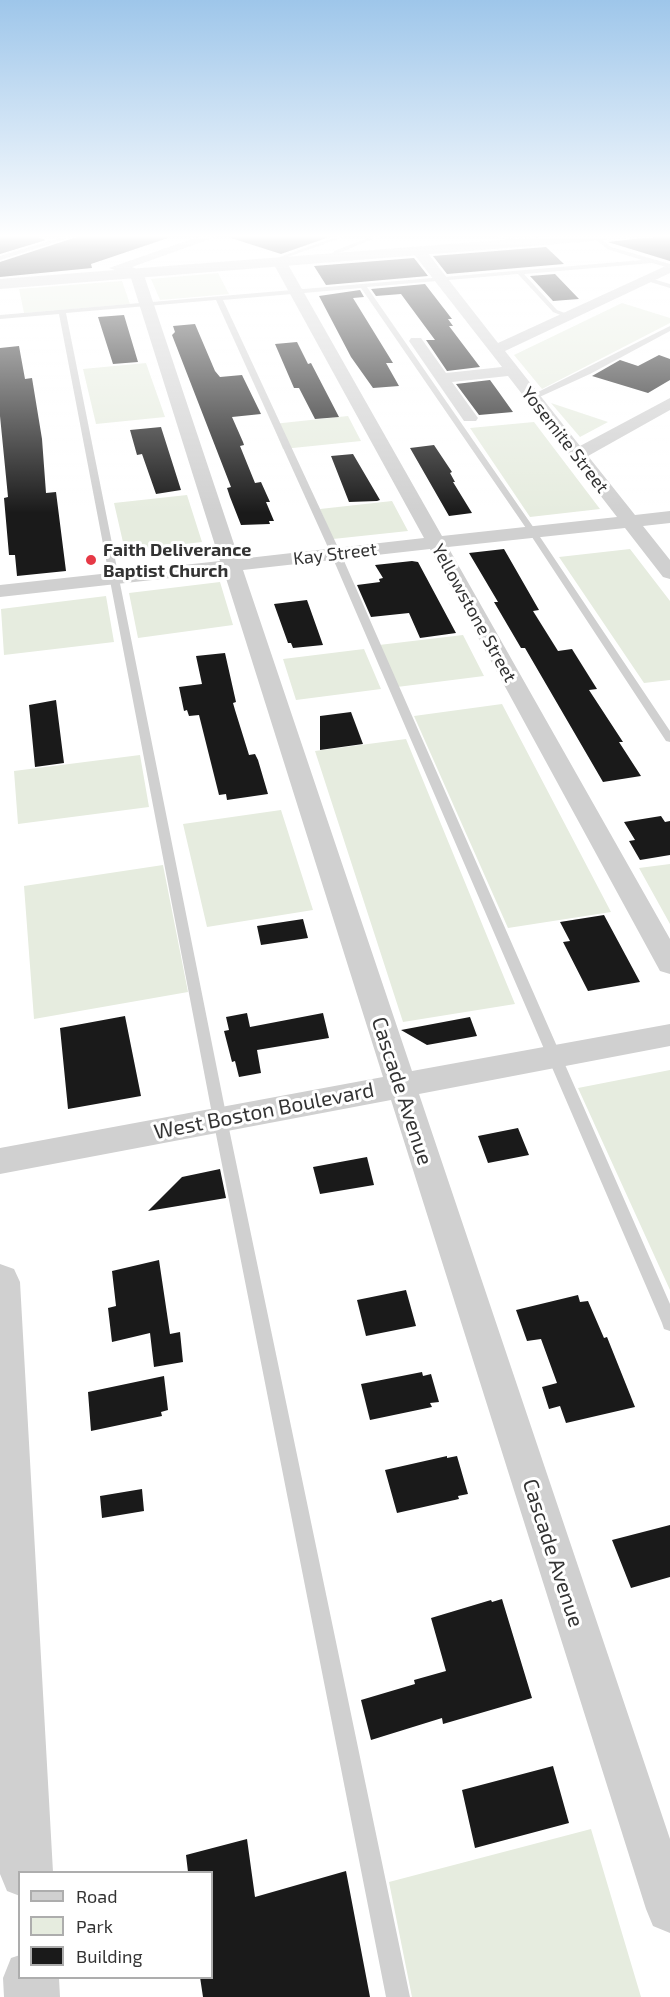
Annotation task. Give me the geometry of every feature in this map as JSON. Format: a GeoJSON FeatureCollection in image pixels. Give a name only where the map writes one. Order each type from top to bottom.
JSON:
{"type":"FeatureCollection","features":[{"type":"Feature","properties":{"kind":"street","name":"Cascade Avenue"},"geometry":{"type":"LineString","coordinates":[[154,327],[670,1910]]}},
{"type":"Feature","properties":{"kind":"street","name":"Yellowstone Street"},"geometry":{"type":"LineString","coordinates":[[316,327],[670,964]]}},
{"type":"Feature","properties":{"kind":"street","name":"Yosemite Street"},"geometry":{"type":"LineString","coordinates":[[477,327],[670,573]]}},
{"type":"Feature","properties":{"kind":"street"},"geometry":{"type":"LineString","coordinates":[[495,350],[544,327]]}},
{"type":"Feature","properties":{"kind":"street"},"geometry":{"type":"LineString","coordinates":[[416,341],[470,418]]}},
{"type":"Feature","properties":{"kind":"street"},"geometry":{"type":"LineString","coordinates":[[442,378],[511,371]]}},
{"type":"Feature","properties":{"kind":"street"},"geometry":{"type":"LineString","coordinates":[[577,455],[670,402]]}},
{"type":"Feature","properties":{"kind":"street","name":"Kay Street"},"geometry":{"type":"LineString","coordinates":[[0,591],[670,517]]}},
{"type":"Feature","properties":{"kind":"street","name":"West Boston Boulevard"},"geometry":{"type":"LineString","coordinates":[[0,1161],[670,1035]]}},
{"type":"Feature","properties":{"kind":"street"},"geometry":{"type":"LineString","coordinates":[[0,1282],[26,1871]]}},
{"type":"Feature","properties":{"kind":"street"},"geometry":{"type":"LineString","coordinates":[[31,1979],[32,1997]]}},
{"type":"Feature","properties":{"kind":"lane"},"geometry":{"type":"LineString","coordinates":[[65,327],[220,1119],[398,1997]]}},
{"type":"Feature","properties":{"kind":"lane"},"geometry":{"type":"LineString","coordinates":[[232,327],[336,554],[670,1323]]}},
{"type":"Feature","properties":{"kind":"lane"},"geometry":{"type":"LineString","coordinates":[[392,327],[532,531],[670,739]]}},
{"type":"Feature","properties":{"kind":"lane"},"geometry":{"type":"LineString","coordinates":[[532,397],[670,328]]}},
{"type":"Feature","properties":{"kind":"green space"},"geometry":{"type":"Polygon","coordinates":[[[572,327],[662,327],[542,389],[514,355],[572,327]]]}},
{"type":"Feature","properties":{"kind":"green space"},"geometry":{"type":"Polygon","coordinates":[[[146,363],[165,417],[96,424],[83,369],[146,363]]]}},
{"type":"Feature","properties":{"kind":"green space"},"geometry":{"type":"Polygon","coordinates":[[[551,403],[608,422],[580,437],[551,403]]]}},
{"type":"Feature","properties":{"kind":"green space"},"geometry":{"type":"Polygon","coordinates":[[[348,416],[361,441],[283,449],[273,424],[348,416]]]}},
{"type":"Feature","properties":{"kind":"green space"},"geometry":{"type":"Polygon","coordinates":[[[534,422],[600,509],[530,517],[470,428],[534,422]]]}},
{"type":"Feature","properties":{"kind":"green space"},"geometry":{"type":"Polygon","coordinates":[[[187,495],[202,542],[125,551],[114,503],[187,495]]]}},
{"type":"Feature","properties":{"kind":"green space"},"geometry":{"type":"Polygon","coordinates":[[[392,501],[408,531],[333,539],[320,509],[392,501]]]}},
{"type":"Feature","properties":{"kind":"green space"},"geometry":{"type":"Polygon","coordinates":[[[630,549],[670,601],[670,680],[644,683],[559,557],[630,549]]]}},
{"type":"Feature","properties":{"kind":"green space"},"geometry":{"type":"Polygon","coordinates":[[[220,582],[233,625],[138,638],[129,593],[220,582]]]}},
{"type":"Feature","properties":{"kind":"green space"},"geometry":{"type":"Polygon","coordinates":[[[106,596],[114,642],[4,655],[1,609],[106,596]]]}},
{"type":"Feature","properties":{"kind":"green space"},"geometry":{"type":"Polygon","coordinates":[[[463,635],[484,676],[397,687],[379,645],[463,635]]]}},
{"type":"Feature","properties":{"kind":"green space"},"geometry":{"type":"Polygon","coordinates":[[[364,649],[381,689],[296,700],[283,659],[364,649]]]}},
{"type":"Feature","properties":{"kind":"green space"},"geometry":{"type":"Polygon","coordinates":[[[502,704],[611,912],[508,928],[414,716],[502,704]]]}},
{"type":"Feature","properties":{"kind":"green space"},"geometry":{"type":"Polygon","coordinates":[[[406,739],[515,1004],[403,1022],[315,751],[406,739]]]}},
{"type":"Feature","properties":{"kind":"green space"},"geometry":{"type":"Polygon","coordinates":[[[140,755],[149,807],[18,824],[14,771],[140,755]]]}},
{"type":"Feature","properties":{"kind":"green space"},"geometry":{"type":"Polygon","coordinates":[[[281,810],[313,910],[207,927],[183,824],[281,810]]]}},
{"type":"Feature","properties":{"kind":"green space"},"geometry":{"type":"Polygon","coordinates":[[[670,864],[670,924],[639,868],[670,864]]]}},
{"type":"Feature","properties":{"kind":"green space"},"geometry":{"type":"Polygon","coordinates":[[[163,865],[188,992],[34,1019],[24,886],[163,865]]]}},
{"type":"Feature","properties":{"kind":"green space"},"geometry":{"type":"Polygon","coordinates":[[[670,1070],[670,1290],[578,1088],[670,1070]]]}},
{"type":"Feature","properties":{"kind":"green space"},"geometry":{"type":"Polygon","coordinates":[[[591,1829],[641,1997],[412,1997],[389,1882],[591,1829]]]}},
{"type":"Feature","properties":{"kind":"building"},"geometry":{"type":"Polygon","coordinates":[[[101,327],[128,327],[138,362],[113,364],[101,327]]]}},
{"type":"Feature","properties":{"kind":"building"},"geometry":{"type":"Polygon","coordinates":[[[173,327],[196,327],[215,371],[220,377],[242,375],[261,414],[232,417],[243,442],[244,445],[240,446],[255,483],[261,482],[270,502],[266,502],[274,521],[269,521],[270,524],[241,525],[227,488],[231,487],[172,335],[175,332],[173,327]]]}},
{"type":"Feature","properties":{"kind":"building"},"geometry":{"type":"Polygon","coordinates":[[[335,327],[371,327],[393,363],[386,363],[399,386],[373,388],[351,357],[335,327]]]}},
{"type":"Feature","properties":{"kind":"building"},"geometry":{"type":"Polygon","coordinates":[[[426,327],[450,327],[480,367],[447,371],[426,340],[435,340],[426,327]]]}},
{"type":"Feature","properties":{"kind":"building"},"geometry":{"type":"Polygon","coordinates":[[[297,342],[308,364],[311,363],[339,417],[315,419],[299,388],[294,388],[275,344],[297,342]]]}},
{"type":"Feature","properties":{"kind":"building"},"geometry":{"type":"Polygon","coordinates":[[[19,346],[25,379],[32,378],[42,439],[46,493],[56,492],[66,571],[17,576],[15,555],[9,555],[4,498],[8,497],[0,416],[0,348],[19,346]]]}},
{"type":"Feature","properties":{"kind":"building"},"geometry":{"type":"Polygon","coordinates":[[[659,355],[670,359],[670,380],[648,393],[592,376],[620,360],[638,366],[659,355]]]}},
{"type":"Feature","properties":{"kind":"building"},"geometry":{"type":"Polygon","coordinates":[[[490,380],[513,412],[479,415],[456,384],[490,380]]]}},
{"type":"Feature","properties":{"kind":"building"},"geometry":{"type":"Polygon","coordinates":[[[161,427],[181,490],[156,494],[142,454],[137,455],[130,430],[161,427]]]}},
{"type":"Feature","properties":{"kind":"building"},"geometry":{"type":"Polygon","coordinates":[[[434,445],[452,472],[450,473],[455,482],[453,482],[472,513],[449,516],[410,448],[434,445]]]}},
{"type":"Feature","properties":{"kind":"building"},"geometry":{"type":"Polygon","coordinates":[[[353,454],[380,500],[349,502],[331,456],[353,454]]]}},
{"type":"Feature","properties":{"kind":"building"},"geometry":{"type":"Polygon","coordinates":[[[504,549],[539,610],[533,611],[558,651],[572,649],[597,689],[589,690],[623,742],[619,742],[641,776],[603,782],[525,648],[521,648],[494,602],[498,602],[469,553],[504,549]]]}},
{"type":"Feature","properties":{"kind":"building"},"geometry":{"type":"Polygon","coordinates":[[[418,562],[456,633],[420,638],[409,613],[371,617],[357,585],[380,582],[379,579],[383,578],[375,565],[418,562]]]}},
{"type":"Feature","properties":{"kind":"building"},"geometry":{"type":"Polygon","coordinates":[[[307,600],[323,645],[293,648],[291,643],[288,643],[274,604],[307,600]]]}},
{"type":"Feature","properties":{"kind":"building"},"geometry":{"type":"Polygon","coordinates":[[[225,653],[236,702],[233,703],[235,710],[249,755],[255,754],[258,760],[268,794],[227,800],[226,794],[219,795],[199,715],[189,716],[187,710],[184,711],[179,687],[202,684],[196,656],[225,653]]]}},
{"type":"Feature","properties":{"kind":"building"},"geometry":{"type":"Polygon","coordinates":[[[56,700],[64,763],[35,767],[29,705],[56,700]]]}},
{"type":"Feature","properties":{"kind":"building"},"geometry":{"type":"Polygon","coordinates":[[[351,712],[363,744],[320,750],[320,716],[351,712]]]}},
{"type":"Feature","properties":{"kind":"building"},"geometry":{"type":"Polygon","coordinates":[[[661,816],[665,822],[670,821],[670,855],[640,860],[629,841],[635,840],[624,822],[661,816]]]}},
{"type":"Feature","properties":{"kind":"building"},"geometry":{"type":"Polygon","coordinates":[[[604,915],[640,982],[588,991],[563,942],[570,941],[560,922],[604,915]]]}},
{"type":"Feature","properties":{"kind":"building"},"geometry":{"type":"Polygon","coordinates":[[[303,919],[308,938],[261,945],[257,926],[303,919]]]}},
{"type":"Feature","properties":{"kind":"building"},"geometry":{"type":"Polygon","coordinates":[[[247,1013],[250,1027],[323,1013],[329,1038],[257,1050],[261,1073],[239,1077],[235,1061],[232,1062],[224,1031],[229,1030],[226,1017],[247,1013]]]}},
{"type":"Feature","properties":{"kind":"building"},"geometry":{"type":"Polygon","coordinates":[[[125,1016],[141,1096],[68,1109],[60,1028],[125,1016]]]}},
{"type":"Feature","properties":{"kind":"building"},"geometry":{"type":"Polygon","coordinates":[[[470,1017],[477,1036],[427,1045],[401,1030],[470,1017]]]}},
{"type":"Feature","properties":{"kind":"building"},"geometry":{"type":"Polygon","coordinates":[[[518,1128],[529,1155],[488,1163],[478,1136],[518,1128]]]}},
{"type":"Feature","properties":{"kind":"building"},"geometry":{"type":"Polygon","coordinates":[[[367,1157],[374,1185],[320,1194],[313,1167],[367,1157]]]}},
{"type":"Feature","properties":{"kind":"building"},"geometry":{"type":"Polygon","coordinates":[[[220,1169],[226,1198],[148,1211],[182,1177],[220,1169]]]}},
{"type":"Feature","properties":{"kind":"building"},"geometry":{"type":"Polygon","coordinates":[[[159,1260],[170,1334],[180,1332],[183,1362],[154,1367],[150,1333],[112,1342],[108,1308],[116,1306],[112,1271],[159,1260]]]}},
{"type":"Feature","properties":{"kind":"building"},"geometry":{"type":"Polygon","coordinates":[[[406,1290],[416,1326],[366,1336],[357,1300],[406,1290]]]}},
{"type":"Feature","properties":{"kind":"building"},"geometry":{"type":"Polygon","coordinates":[[[578,1295],[580,1302],[588,1301],[604,1338],[607,1337],[635,1407],[566,1423],[560,1406],[549,1409],[542,1387],[557,1383],[541,1339],[527,1341],[516,1310],[578,1295]]]}},
{"type":"Feature","properties":{"kind":"building"},"geometry":{"type":"Polygon","coordinates":[[[422,1372],[423,1376],[431,1374],[439,1402],[430,1403],[432,1407],[370,1420],[361,1384],[422,1372]]]}},
{"type":"Feature","properties":{"kind":"building"},"geometry":{"type":"Polygon","coordinates":[[[164,1376],[168,1410],[161,1412],[162,1416],[91,1431],[88,1392],[164,1376]]]}},
{"type":"Feature","properties":{"kind":"building"},"geometry":{"type":"Polygon","coordinates":[[[447,1456],[447,1458],[457,1456],[468,1494],[458,1496],[459,1499],[397,1513],[385,1470],[447,1456]]]}},
{"type":"Feature","properties":{"kind":"building"},"geometry":{"type":"Polygon","coordinates":[[[142,1489],[144,1511],[102,1518],[100,1496],[142,1489]]]}},
{"type":"Feature","properties":{"kind":"building"},"geometry":{"type":"Polygon","coordinates":[[[670,1525],[670,1577],[631,1588],[612,1540],[670,1525]]]}},
{"type":"Feature","properties":{"kind":"building"},"geometry":{"type":"Polygon","coordinates":[[[502,1599],[532,1698],[443,1724],[442,1718],[371,1740],[361,1700],[415,1684],[414,1680],[446,1671],[431,1618],[491,1600],[492,1602],[502,1599]]]}},
{"type":"Feature","properties":{"kind":"building"},"geometry":{"type":"Polygon","coordinates":[[[553,1766],[569,1823],[475,1848],[462,1790],[553,1766]]]}},
{"type":"Feature","properties":{"kind":"building"},"geometry":{"type":"Polygon","coordinates":[[[247,1839],[255,1897],[346,1871],[370,1997],[203,1997],[200,1979],[213,1979],[213,1871],[188,1871],[186,1855],[247,1839]]]}},
{"type":"Feature","properties":{"kind":"place","name":"Faith Deliverance Baptist Church"},"geometry":{"type":"Point","coordinates":[91,560]}}]}
